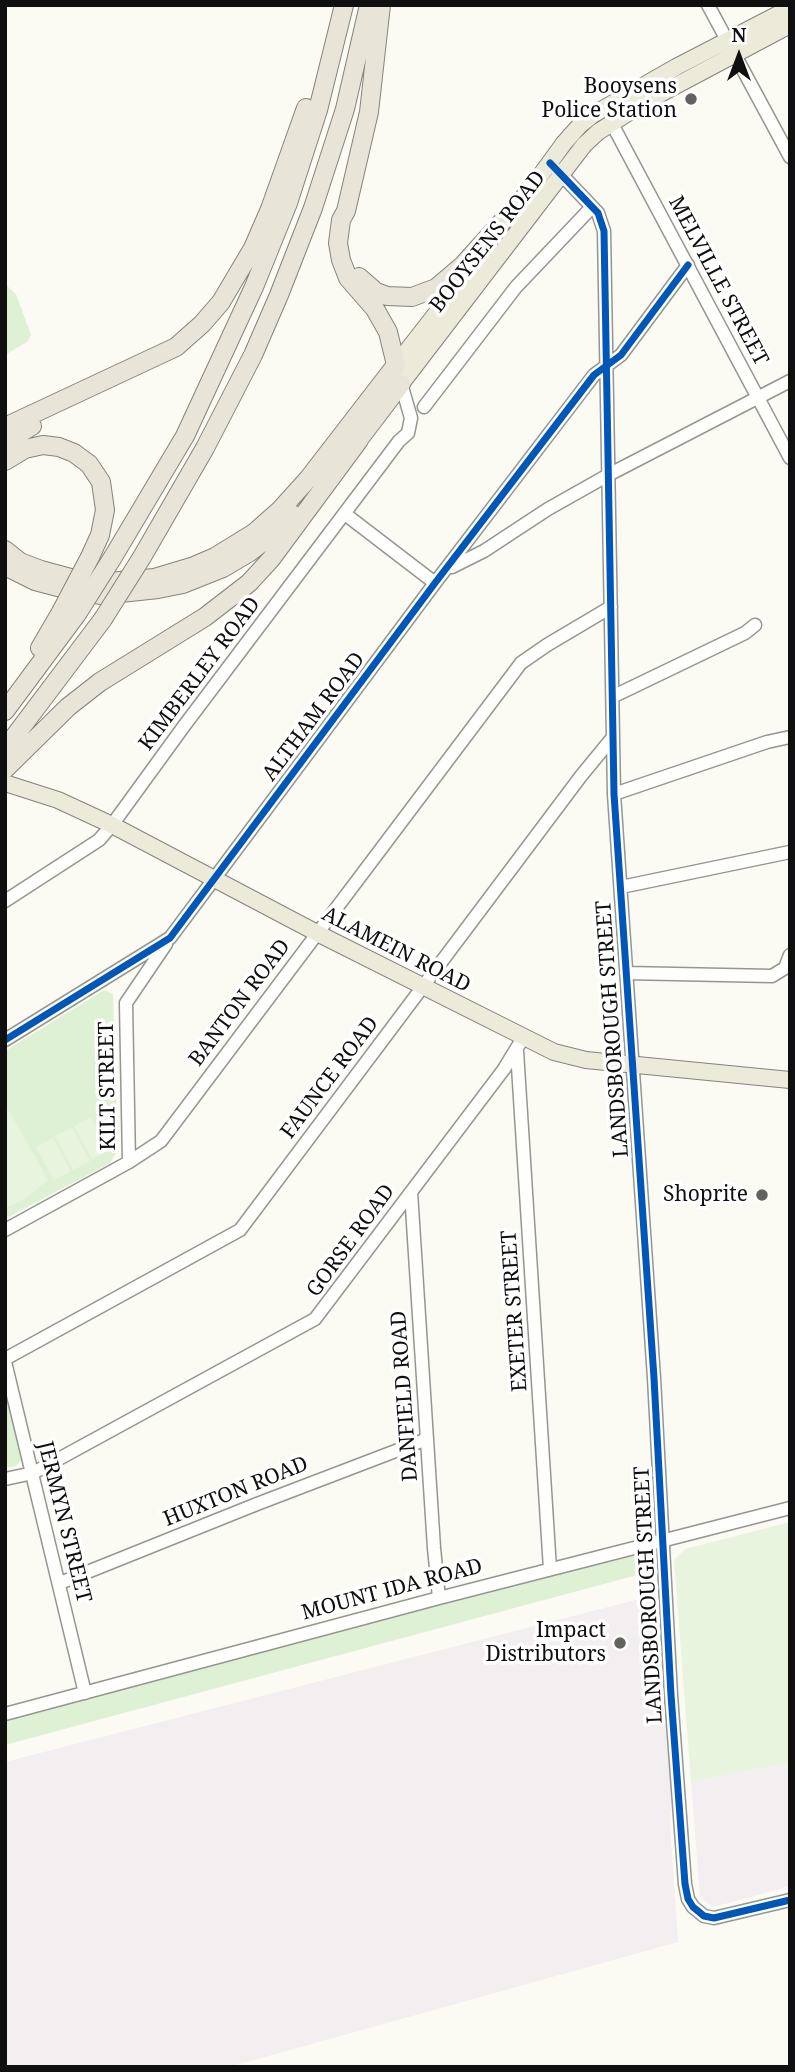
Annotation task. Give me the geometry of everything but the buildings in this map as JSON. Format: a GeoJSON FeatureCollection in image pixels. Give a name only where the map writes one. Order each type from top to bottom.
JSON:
{"type":"FeatureCollection","features":[{"type":"Feature","properties":{"kind":"highway"},"geometry":{"type":"LineString","coordinates":[[5,442],[158,363],[202,324],[221,302],[253,248],[270,209],[343,5]]}},
{"type":"Feature","properties":{"kind":"highway"},"geometry":{"type":"LineString","coordinates":[[5,711],[18,695],[30,664],[113,557],[185,436],[254,287],[288,203],[309,137],[343,5]]}},
{"type":"Feature","properties":{"kind":"highway"},"geometry":{"type":"LineString","coordinates":[[7,760],[103,620],[142,557],[205,448],[253,355],[313,208],[345,109],[369,5]]}},
{"type":"Feature","properties":{"kind":"highway"},"geometry":{"type":"LineString","coordinates":[[5,550],[20,562],[41,570],[74,579],[108,582],[154,578],[215,557],[254,533],[280,510],[309,479],[396,365],[388,331],[375,309],[355,288],[341,260],[338,243],[369,112],[381,5]]}},
{"type":"Feature","properties":{"kind":"highway"},"geometry":{"type":"LineString","coordinates":[[346,211],[345,242],[357,275],[376,292],[387,296],[412,298],[436,288],[450,278],[529,192]]}},
{"type":"Feature","properties":{"kind":"highway"},"geometry":{"type":"LineString","coordinates":[[5,428],[176,347]]}},
{"type":"Feature","properties":{"kind":"highway"},"geometry":{"type":"LineString","coordinates":[[7,760],[100,682],[205,617],[249,583],[271,559],[399,386]]}},
{"type":"Feature","properties":{"kind":"highway"},"geometry":{"type":"LineString","coordinates":[[5,566],[24,577],[54,588],[103,595],[136,593],[183,584],[223,568],[274,533],[359,440]]}},
{"type":"Feature","properties":{"kind":"highway"},"geometry":{"type":"LineString","coordinates":[[5,461],[25,449],[43,445],[59,447],[74,453],[89,464],[101,482],[105,510],[100,536],[69,613]]}},
{"type":"Feature","properties":{"kind":"main road","name":"BOOYSENS ROAD"},"geometry":{"type":"LineString","coordinates":[[399,386],[590,139],[611,122],[790,8]]}},
{"type":"Feature","properties":{"kind":"main road","name":"BOOYSENS ROAD"},"geometry":{"type":"LineString","coordinates":[[396,365],[580,125],[676,66],[790,24]]}},
{"type":"Feature","properties":{"kind":"main road","name":"ALAMEIN ROAD"},"geometry":{"type":"LineString","coordinates":[[5,783],[58,800],[112,825],[424,986],[520,1044],[568,1057],[790,1080]]}},
{"type":"Feature","properties":{"kind":"street"},"geometry":{"type":"LineString","coordinates":[[708,5],[790,157]]}},
{"type":"Feature","properties":{"kind":"street","name":"MELVILLE STREET"},"geometry":{"type":"LineString","coordinates":[[611,122],[790,458]]}},
{"type":"Feature","properties":{"kind":"street","name":"LANDSBOROUGH STREET"},"geometry":{"type":"LineString","coordinates":[[550,163],[592,206],[601,218],[604,231],[614,794],[685,1884],[688,1899],[704,1916],[719,1918],[790,1900]]}},
{"type":"Feature","properties":{"kind":"street"},"geometry":{"type":"LineString","coordinates":[[424,407],[516,288],[592,206]]}},
{"type":"Feature","properties":{"kind":"street","name":"ALTHAM ROAD"},"geometry":{"type":"LineString","coordinates":[[5,1040],[170,938],[594,375],[621,355],[688,265]]}},
{"type":"Feature","properties":{"kind":"street","name":"KIMBERLEY ROAD"},"geometry":{"type":"LineString","coordinates":[[5,901],[99,840],[112,825],[400,441],[403,424],[396,365]]}},
{"type":"Feature","properties":{"kind":"street","name":"ALTHAM ROAD"},"geometry":{"type":"LineString","coordinates":[[448,569],[484,551],[548,509],[610,474],[790,381]]}},
{"type":"Feature","properties":{"kind":"street"},"geometry":{"type":"LineString","coordinates":[[345,514],[435,583]]}},
{"type":"Feature","properties":{"kind":"street","name":"BANTON ROAD"},"geometry":{"type":"LineString","coordinates":[[5,1230],[129,1162],[152,1148],[169,1131],[524,660],[611,607]]}},
{"type":"Feature","properties":{"kind":"street"},"geometry":{"type":"LineString","coordinates":[[614,696],[745,634],[755,625]]}},
{"type":"Feature","properties":{"kind":"street","name":"FAUNCE ROAD"},"geometry":{"type":"LineString","coordinates":[[5,1360],[240,1230],[581,775],[613,737]]}},
{"type":"Feature","properties":{"kind":"street"},"geometry":{"type":"LineString","coordinates":[[614,794],[767,742],[790,737]]}},
{"type":"Feature","properties":{"kind":"street"},"geometry":{"type":"LineString","coordinates":[[621,887],[790,852]]}},
{"type":"Feature","properties":{"kind":"street","name":"KILT STREET"},"geometry":{"type":"LineString","coordinates":[[129,1162],[126,1003],[170,938]]}},
{"type":"Feature","properties":{"kind":"street"},"geometry":{"type":"LineString","coordinates":[[626,973],[772,976],[785,968],[790,955]]}},
{"type":"Feature","properties":{"kind":"street","name":"GORSE ROAD"},"geometry":{"type":"LineString","coordinates":[[5,1479],[33,1473],[309,1324],[328,1304],[520,1044]]}},
{"type":"Feature","properties":{"kind":"street","name":"EXETER STREET"},"geometry":{"type":"LineString","coordinates":[[520,1044],[550,1569]]}},
{"type":"Feature","properties":{"kind":"street","name":"DANFIELD ROAD"},"geometry":{"type":"LineString","coordinates":[[411,1192],[439,1598]]}},
{"type":"Feature","properties":{"kind":"street","name":"JERMYN STREET"},"geometry":{"type":"LineString","coordinates":[[5,1360],[85,1693]]}},
{"type":"Feature","properties":{"kind":"street","name":"HUXTON ROAD"},"geometry":{"type":"LineString","coordinates":[[60,1583],[427,1439]]}},
{"type":"Feature","properties":{"kind":"street","name":"MOUNT IDA ROAD"},"geometry":{"type":"LineString","coordinates":[[5,1714],[662,1539],[790,1508]]}},
{"type":"Feature","properties":{"kind":"shaded area"},"geometry":{"type":"Polygon","coordinates":[[[655,1595],[671,1789],[670,1823],[678,1942],[229,2067],[5,2067],[5,1762],[655,1595]]]}},
{"type":"Feature","properties":{"kind":"shaded area"},"geometry":{"type":"Polygon","coordinates":[[[790,1763],[790,1886],[714,1907],[700,1898],[691,1782],[790,1763]]]}},
{"type":"Feature","properties":{"kind":"green space"},"geometry":{"type":"Polygon","coordinates":[[[5,284],[16,294],[31,335],[27,342],[5,355],[5,284]]]}},
{"type":"Feature","properties":{"kind":"green space"},"geometry":{"type":"Polygon","coordinates":[[[104,990],[113,994],[118,1150],[110,1163],[5,1219],[5,1051],[104,990]]]}},
{"type":"Feature","properties":{"kind":"green space"},"geometry":{"type":"Polygon","coordinates":[[[5,1104],[48,1180],[25,1199],[5,1208],[5,1104]]]}},
{"type":"Feature","properties":{"kind":"green space"},"geometry":{"type":"Polygon","coordinates":[[[91,1117],[109,1150],[92,1159],[74,1126],[91,1117]]]}},
{"type":"Feature","properties":{"kind":"green space"},"geometry":{"type":"Polygon","coordinates":[[[72,1128],[90,1161],[73,1170],[55,1136],[72,1128]]]}},
{"type":"Feature","properties":{"kind":"green space"},"geometry":{"type":"Polygon","coordinates":[[[53,1138],[71,1171],[54,1180],[36,1147],[53,1138]]]}},
{"type":"Feature","properties":{"kind":"green space"},"geometry":{"type":"Polygon","coordinates":[[[5,1383],[23,1458],[16,1466],[5,1468],[5,1383]]]}},
{"type":"Feature","properties":{"kind":"green space"},"geometry":{"type":"Polygon","coordinates":[[[790,1522],[790,1763],[691,1782],[674,1560],[685,1549],[790,1522]]]}},
{"type":"Feature","properties":{"kind":"green space"},"geometry":{"type":"Polygon","coordinates":[[[652,1548],[652,1571],[5,1745],[5,1720],[652,1548]]]}},
{"type":"Feature","properties":{"kind":"cycle path"},"geometry":{"type":"LineString","coordinates":[[550,163],[598,213],[604,231],[614,794],[685,1884],[693,1907],[704,1916],[714,1918],[790,1900]]}},
{"type":"Feature","properties":{"kind":"cycle path"},"geometry":{"type":"LineString","coordinates":[[5,1040],[170,938],[594,375],[621,355],[688,265]]}},
{"type":"Feature","properties":{"kind":"place","name":"Booysens Police Station"},"geometry":{"type":"Point","coordinates":[691,99]}},
{"type":"Feature","properties":{"kind":"place","name":"Shoprite"},"geometry":{"type":"Point","coordinates":[762,1195]}},
{"type":"Feature","properties":{"kind":"place","name":"Impact Distributors"},"geometry":{"type":"Point","coordinates":[620,1643]}}]}
